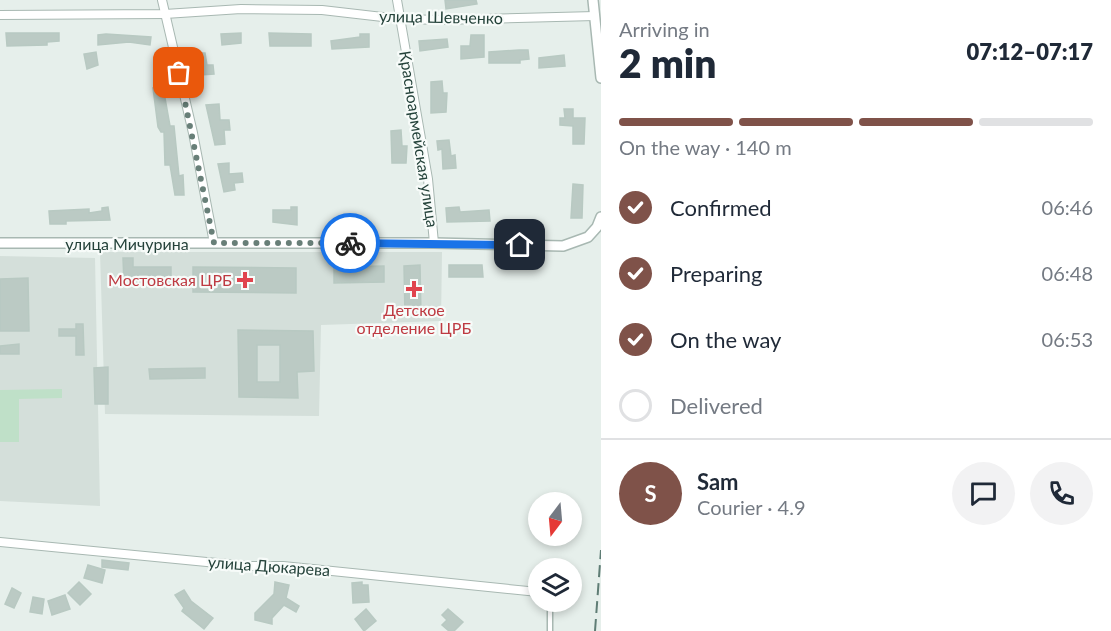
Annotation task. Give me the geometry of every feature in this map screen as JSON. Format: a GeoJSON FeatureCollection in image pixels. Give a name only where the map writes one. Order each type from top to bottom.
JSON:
{"type":"FeatureCollection","features":[{"type":"Feature","properties":{"kind":"street"},"geometry":{"type":"LineString","coordinates":[[162,0],[193,133],[214,243]]}},
{"type":"Feature","properties":{"kind":"street","name":"Красноармейская улица"},"geometry":{"type":"LineString","coordinates":[[397,0],[427,168],[434,243]]}},
{"type":"Feature","properties":{"kind":"street"},"geometry":{"type":"LineString","coordinates":[[593,0],[601,72]]}},
{"type":"Feature","properties":{"kind":"street","name":"улица Шевченко"},"geometry":{"type":"LineString","coordinates":[[0,15],[165,14],[241,9],[322,10],[400,19],[595,16]]}},
{"type":"Feature","properties":{"kind":"street","name":"улица Мичурина"},"geometry":{"type":"LineString","coordinates":[[0,243],[434,243],[563,246],[588,237],[601,217]]}},
{"type":"Feature","properties":{"kind":"street","name":"улица Дюкарева"},"geometry":{"type":"LineString","coordinates":[[0,542],[248,566],[283,566],[528,591]]}},
{"type":"Feature","properties":{"kind":"lane"},"geometry":{"type":"LineString","coordinates":[[550,612],[550,631]]}},
{"type":"Feature","properties":{"kind":"shaded area"},"geometry":{"type":"Polygon","coordinates":[[[100,252],[442,252],[441,321],[321,325],[319,416],[105,414],[100,252]]]}},
{"type":"Feature","properties":{"kind":"shaded area"},"geometry":{"type":"Polygon","coordinates":[[[0,256],[95,258],[100,506],[0,501],[0,256]]]}},
{"type":"Feature","properties":{"kind":"green space"},"geometry":{"type":"Polygon","coordinates":[[[62,389],[62,398],[19,399],[19,442],[0,442],[0,390],[62,389]]]}},
{"type":"Feature","properties":{"kind":"building"},"geometry":{"type":"Polygon","coordinates":[[[445,0],[476,0],[477,4],[446,9],[445,0]]]}},
{"type":"Feature","properties":{"kind":"building"},"geometry":{"type":"Polygon","coordinates":[[[6,33],[59,33],[59,41],[47,42],[47,45],[7,46],[6,33]]]}},
{"type":"Feature","properties":{"kind":"building"},"geometry":{"type":"Polygon","coordinates":[[[241,33],[241,43],[222,45],[221,34],[241,33]]]}},
{"type":"Feature","properties":{"kind":"building"},"geometry":{"type":"Polygon","coordinates":[[[269,33],[311,34],[311,46],[270,46],[269,33]]]}},
{"type":"Feature","properties":{"kind":"building"},"geometry":{"type":"Polygon","coordinates":[[[360,34],[369,34],[369,47],[332,49],[331,41],[360,37],[360,34]]]}},
{"type":"Feature","properties":{"kind":"building"},"geometry":{"type":"Polygon","coordinates":[[[98,35],[151,37],[150,45],[129,42],[98,45],[98,35]]]}},
{"type":"Feature","properties":{"kind":"building"},"geometry":{"type":"Polygon","coordinates":[[[471,35],[484,35],[484,57],[461,59],[461,46],[470,46],[471,35]]]}},
{"type":"Feature","properties":{"kind":"building"},"geometry":{"type":"Polygon","coordinates":[[[447,39],[448,47],[420,51],[419,41],[447,39]]]}},
{"type":"Feature","properties":{"kind":"building"},"geometry":{"type":"Polygon","coordinates":[[[528,50],[529,59],[520,60],[520,63],[489,63],[489,52],[528,50]]]}},
{"type":"Feature","properties":{"kind":"building"},"geometry":{"type":"Polygon","coordinates":[[[96,52],[98,65],[87,69],[84,54],[96,52]]]}},
{"type":"Feature","properties":{"kind":"building"},"geometry":{"type":"Polygon","coordinates":[[[199,53],[205,53],[207,65],[213,65],[214,74],[200,75],[199,53]]]}},
{"type":"Feature","properties":{"kind":"building"},"geometry":{"type":"Polygon","coordinates":[[[564,55],[565,66],[539,68],[539,58],[564,55]]]}},
{"type":"Feature","properties":{"kind":"building"},"geometry":{"type":"Polygon","coordinates":[[[442,81],[443,93],[447,93],[446,112],[431,113],[431,82],[442,81]]]}},
{"type":"Feature","properties":{"kind":"building"},"geometry":{"type":"Polygon","coordinates":[[[163,87],[170,126],[174,126],[179,176],[183,175],[184,195],[175,195],[170,165],[165,165],[164,132],[161,132],[158,127],[153,88],[163,87]]]}},
{"type":"Feature","properties":{"kind":"building"},"geometry":{"type":"Polygon","coordinates":[[[219,104],[220,120],[229,120],[230,130],[224,130],[225,144],[215,145],[206,105],[219,104]]]}},
{"type":"Feature","properties":{"kind":"building"},"geometry":{"type":"Polygon","coordinates":[[[564,109],[573,109],[573,118],[585,118],[584,144],[573,144],[573,126],[560,125],[560,118],[565,118],[564,109]]]}},
{"type":"Feature","properties":{"kind":"building"},"geometry":{"type":"Polygon","coordinates":[[[401,130],[402,146],[407,146],[406,163],[392,163],[391,131],[401,130]]]}},
{"type":"Feature","properties":{"kind":"building"},"geometry":{"type":"Polygon","coordinates":[[[449,140],[451,156],[455,155],[456,168],[443,169],[442,149],[438,150],[437,141],[449,140]]]}},
{"type":"Feature","properties":{"kind":"building"},"geometry":{"type":"Polygon","coordinates":[[[229,163],[229,174],[242,173],[243,182],[234,183],[235,190],[224,192],[218,164],[229,163]]]}},
{"type":"Feature","properties":{"kind":"building"},"geometry":{"type":"Polygon","coordinates":[[[573,184],[583,185],[582,218],[571,218],[573,184]]]}},
{"type":"Feature","properties":{"kind":"building"},"geometry":{"type":"Polygon","coordinates":[[[108,207],[110,220],[66,221],[66,224],[50,224],[49,211],[89,209],[89,213],[102,211],[102,208],[108,207]]]}},
{"type":"Feature","properties":{"kind":"building"},"geometry":{"type":"Polygon","coordinates":[[[291,207],[297,207],[297,225],[273,222],[273,210],[291,210],[291,207]]]}},
{"type":"Feature","properties":{"kind":"building"},"geometry":{"type":"Polygon","coordinates":[[[459,207],[460,212],[489,210],[490,221],[447,222],[446,208],[459,207]]]}},
{"type":"Feature","properties":{"kind":"building"},"geometry":{"type":"Polygon","coordinates":[[[123,258],[133,258],[133,267],[171,267],[171,282],[124,283],[123,258]]]}},
{"type":"Feature","properties":{"kind":"building"},"geometry":{"type":"Polygon","coordinates":[[[420,265],[421,315],[405,315],[404,266],[420,265]]]}},
{"type":"Feature","properties":{"kind":"building"},"geometry":{"type":"Polygon","coordinates":[[[449,265],[482,265],[483,277],[449,277],[449,265]]]}},
{"type":"Feature","properties":{"kind":"building"},"geometry":{"type":"Polygon","coordinates":[[[384,266],[384,282],[334,283],[334,267],[384,266]]]}},
{"type":"Feature","properties":{"kind":"building","name":"Мостовская ЦРБ"},"geometry":{"type":"Polygon","coordinates":[[[193,267],[296,268],[296,293],[193,292],[193,267]]]}},
{"type":"Feature","properties":{"kind":"building"},"geometry":{"type":"Polygon","coordinates":[[[28,278],[29,331],[0,331],[0,279],[28,278]]]}},
{"type":"Feature","properties":{"kind":"building"},"geometry":{"type":"Polygon","coordinates":[[[76,324],[83,324],[84,355],[76,355],[76,336],[59,336],[59,329],[76,329],[76,324]]]}},
{"type":"Feature","properties":{"kind":"building"},"geometry":{"type":"Polygon","coordinates":[[[238,330],[313,331],[314,371],[297,372],[298,398],[239,397],[238,330]],[[257,345],[257,382],[280,382],[280,345],[257,345]]]}},
{"type":"Feature","properties":{"kind":"building"},"geometry":{"type":"Polygon","coordinates":[[[19,344],[19,354],[0,354],[0,346],[19,344]]]}},
{"type":"Feature","properties":{"kind":"building"},"geometry":{"type":"Polygon","coordinates":[[[108,367],[108,404],[95,404],[94,368],[108,367]]]}},
{"type":"Feature","properties":{"kind":"building"},"geometry":{"type":"Polygon","coordinates":[[[205,368],[205,378],[150,379],[149,369],[205,368]]]}},
{"type":"Feature","properties":{"kind":"building"},"geometry":{"type":"Polygon","coordinates":[[[102,560],[129,563],[128,570],[102,567],[102,560]]]}},
{"type":"Feature","properties":{"kind":"building"},"geometry":{"type":"Polygon","coordinates":[[[88,565],[105,570],[102,583],[84,578],[88,565]]]}},
{"type":"Feature","properties":{"kind":"building"},"geometry":{"type":"Polygon","coordinates":[[[79,582],[91,594],[80,605],[68,593],[79,582]]]}},
{"type":"Feature","properties":{"kind":"building"},"geometry":{"type":"Polygon","coordinates":[[[275,582],[289,585],[286,598],[299,606],[296,612],[284,605],[272,618],[272,624],[255,620],[255,613],[274,594],[275,582]]]}},
{"type":"Feature","properties":{"kind":"building"},"geometry":{"type":"Polygon","coordinates":[[[362,582],[362,585],[368,585],[369,602],[353,603],[352,583],[362,582]]]}},
{"type":"Feature","properties":{"kind":"building"},"geometry":{"type":"Polygon","coordinates":[[[12,588],[21,593],[14,608],[5,604],[12,588]]]}},
{"type":"Feature","properties":{"kind":"building"},"geometry":{"type":"Polygon","coordinates":[[[184,590],[191,601],[213,618],[204,629],[182,611],[184,608],[175,595],[184,590]]]}},
{"type":"Feature","properties":{"kind":"building"},"geometry":{"type":"Polygon","coordinates":[[[65,595],[70,609],[52,615],[48,601],[65,595]]]}},
{"type":"Feature","properties":{"kind":"building"},"geometry":{"type":"Polygon","coordinates":[[[33,597],[44,599],[42,614],[30,612],[33,597]]]}},
{"type":"Feature","properties":{"kind":"building"},"geometry":{"type":"Polygon","coordinates":[[[366,609],[376,621],[364,631],[355,619],[366,609]]]}},
{"type":"Feature","properties":{"kind":"building"},"geometry":{"type":"Polygon","coordinates":[[[448,609],[463,622],[454,631],[449,631],[442,625],[447,620],[442,615],[448,609]]]}},
{"type":"Feature","properties":{"kind":"railway"},"geometry":{"type":"LineString","coordinates":[[595,631],[601,550]]}},
{"type":"Feature","properties":{"kind":"way so far"},"geometry":{"type":"LineString","coordinates":[[179,73],[213,229],[214,243],[350,243]]}},
{"type":"Feature","properties":{"kind":"place","name":"Мостовская ЦРБ"},"geometry":{"type":"Point","coordinates":[245,280]}},
{"type":"Feature","properties":{"kind":"place","name":"Детское отделение ЦРБ"},"geometry":{"type":"Point","coordinates":[414,289]}},
{"type":"Feature","properties":{"kind":"route"},"geometry":{"type":"LineString","coordinates":[[350,243],[520,245]]}}]}
